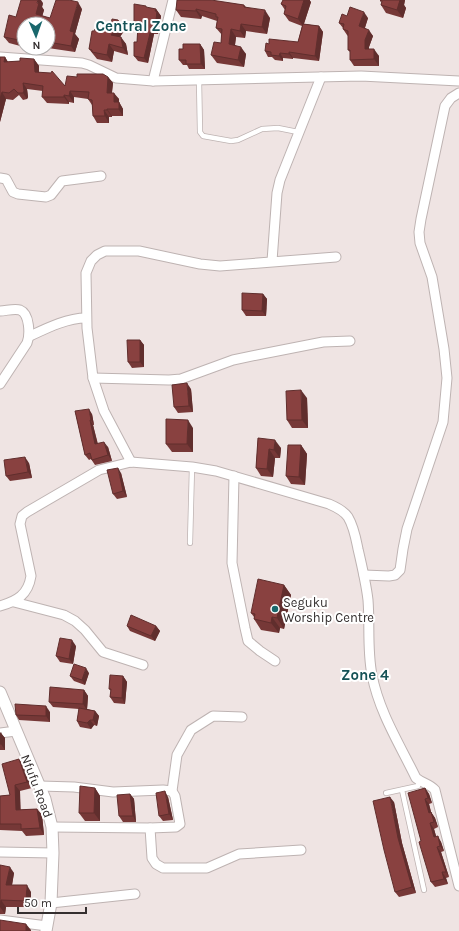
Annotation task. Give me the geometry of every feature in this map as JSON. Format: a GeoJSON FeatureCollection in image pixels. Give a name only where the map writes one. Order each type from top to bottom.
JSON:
{"type":"FeatureCollection","features":[{"type":"Feature","properties":{"kind":"street"},"geometry":{"type":"LineString","coordinates":[[153,81],[173,0]]}},
{"type":"Feature","properties":{"kind":"street"},"geometry":{"type":"LineString","coordinates":[[0,57],[82,63],[116,78],[153,81],[361,76],[459,81]]}},
{"type":"Feature","properties":{"kind":"street"},"geometry":{"type":"LineString","coordinates":[[272,261],[277,193],[280,180],[321,77]]}},
{"type":"Feature","properties":{"kind":"street"},"geometry":{"type":"LineString","coordinates":[[364,575],[389,576],[395,575],[400,570],[407,529],[443,422],[446,378],[444,348],[436,294],[432,277],[420,243],[419,232],[445,106],[451,98],[459,93]]}},
{"type":"Feature","properties":{"kind":"street"},"geometry":{"type":"LineString","coordinates":[[0,178],[6,179],[13,192],[18,194],[46,197],[51,195],[62,181],[101,176]]}},
{"type":"Feature","properties":{"kind":"street"},"geometry":{"type":"LineString","coordinates":[[131,462],[104,411],[93,378],[86,318],[86,273],[91,261],[97,255],[105,251],[139,251],[200,264],[213,265],[336,257]]}},
{"type":"Feature","properties":{"kind":"street"},"geometry":{"type":"LineString","coordinates":[[0,311],[19,310],[25,313],[30,329],[30,336],[27,343],[0,384]]}},
{"type":"Feature","properties":{"kind":"street"},"geometry":{"type":"LineString","coordinates":[[30,336],[58,324],[79,318],[86,318]]}},
{"type":"Feature","properties":{"kind":"street"},"geometry":{"type":"LineString","coordinates":[[93,378],[169,380],[181,378],[234,360],[304,345],[323,342],[350,341]]}},
{"type":"Feature","properties":{"kind":"street"},"geometry":{"type":"LineString","coordinates":[[0,606],[14,602],[25,592],[30,584],[31,576],[20,524],[22,516],[99,470],[131,462],[192,467],[234,476],[329,504],[339,509],[348,517],[355,534],[368,600],[369,650],[372,675],[384,714],[416,778],[419,781],[431,786],[434,790],[459,886]]}},
{"type":"Feature","properties":{"kind":"street"},"geometry":{"type":"LineString","coordinates":[[234,476],[232,563],[245,628],[248,641],[275,661]]}},
{"type":"Feature","properties":{"kind":"street"},"geometry":{"type":"LineString","coordinates":[[14,602],[64,615],[75,621],[103,652],[143,665]]}},
{"type":"Feature","properties":{"kind":"street","name":"Nfufu Road"},"geometry":{"type":"LineString","coordinates":[[0,692],[40,786],[52,827],[53,853],[51,903],[46,928]]}},
{"type":"Feature","properties":{"kind":"street"},"geometry":{"type":"LineString","coordinates":[[52,827],[176,827],[180,824],[175,796],[172,791],[178,755],[191,730],[213,716],[242,717]]}},
{"type":"Feature","properties":{"kind":"street"},"geometry":{"type":"LineString","coordinates":[[0,733],[16,731]]}},
{"type":"Feature","properties":{"kind":"street"},"geometry":{"type":"LineString","coordinates":[[40,786],[74,787],[113,792],[172,791]]}},
{"type":"Feature","properties":{"kind":"street"},"geometry":{"type":"LineString","coordinates":[[150,828],[152,858],[156,864],[163,868],[210,867],[239,854],[300,850]]}},
{"type":"Feature","properties":{"kind":"street"},"geometry":{"type":"LineString","coordinates":[[0,852],[53,853]]}},
{"type":"Feature","properties":{"kind":"street"},"geometry":{"type":"LineString","coordinates":[[51,903],[134,894]]}},
{"type":"Feature","properties":{"kind":"street"},"geometry":{"type":"LineString","coordinates":[[0,920],[46,928]]}},
{"type":"Feature","properties":{"kind":"lane"},"geometry":{"type":"LineString","coordinates":[[199,80],[200,132],[203,136],[231,141],[238,140],[262,128],[278,128],[298,132]]}},
{"type":"Feature","properties":{"kind":"lane"},"geometry":{"type":"LineString","coordinates":[[190,543],[192,467]]}},
{"type":"Feature","properties":{"kind":"lane"},"geometry":{"type":"LineString","coordinates":[[386,793],[418,786],[419,781]]}},
{"type":"Feature","properties":{"kind":"lane"},"geometry":{"type":"LineString","coordinates":[[402,790],[424,890]]}},
{"type":"Feature","properties":{"kind":"building"},"geometry":{"type":"Polygon","coordinates":[[[21,0],[38,0],[37,3],[39,3],[36,14],[43,16],[16,16],[21,0]]]}},
{"type":"Feature","properties":{"kind":"building"},"geometry":{"type":"Polygon","coordinates":[[[56,0],[78,2],[70,31],[74,32],[71,46],[56,43],[56,16],[51,16],[56,0]]]}},
{"type":"Feature","properties":{"kind":"building"},"geometry":{"type":"Polygon","coordinates":[[[177,0],[211,0],[265,10],[262,27],[241,24],[240,31],[231,29],[229,44],[241,47],[238,60],[211,55],[214,42],[221,43],[222,29],[216,28],[218,17],[216,17],[216,14],[196,9],[196,11],[176,10],[177,0]]]}},
{"type":"Feature","properties":{"kind":"building"},"geometry":{"type":"Polygon","coordinates":[[[283,0],[304,0],[298,19],[284,14],[286,6],[281,4],[283,0]]]}},
{"type":"Feature","properties":{"kind":"building"},"geometry":{"type":"Polygon","coordinates":[[[381,0],[400,0],[397,10],[381,5],[381,0]]]}},
{"type":"Feature","properties":{"kind":"building"},"geometry":{"type":"Polygon","coordinates":[[[134,4],[156,9],[155,11],[157,11],[155,29],[151,29],[144,58],[134,56],[134,42],[137,42],[138,25],[134,25],[134,4]]]}},
{"type":"Feature","properties":{"kind":"building"},"geometry":{"type":"Polygon","coordinates":[[[350,7],[364,12],[359,26],[369,30],[365,40],[365,49],[374,49],[374,59],[350,60],[350,50],[348,50],[348,31],[343,29],[344,24],[339,23],[342,14],[347,16],[350,7]]]}},
{"type":"Feature","properties":{"kind":"building"},"geometry":{"type":"Polygon","coordinates":[[[9,15],[16,17],[16,39],[4,37],[9,15]]]}},
{"type":"Feature","properties":{"kind":"building"},"geometry":{"type":"Polygon","coordinates":[[[112,19],[118,20],[119,24],[111,35],[121,37],[123,48],[109,44],[107,55],[92,52],[92,50],[89,49],[92,31],[95,29],[110,30],[112,19]]]}},
{"type":"Feature","properties":{"kind":"building"},"geometry":{"type":"Polygon","coordinates":[[[303,24],[319,26],[315,56],[289,52],[289,54],[280,53],[279,56],[271,55],[271,52],[265,51],[266,43],[269,44],[269,39],[298,42],[303,24]]]}},
{"type":"Feature","properties":{"kind":"building"},"geometry":{"type":"Polygon","coordinates":[[[183,44],[200,44],[201,64],[186,64],[186,60],[179,60],[179,49],[183,49],[183,44]]]}},
{"type":"Feature","properties":{"kind":"building"},"geometry":{"type":"Polygon","coordinates":[[[0,57],[5,57],[4,62],[20,61],[20,58],[34,59],[35,72],[51,73],[52,71],[65,86],[67,76],[77,77],[77,74],[103,74],[108,77],[107,93],[114,93],[114,102],[119,102],[119,109],[104,110],[105,116],[93,116],[92,100],[88,99],[89,92],[70,91],[69,96],[42,97],[43,86],[23,83],[23,93],[18,93],[14,89],[9,93],[2,92],[0,99],[0,57]]]}},
{"type":"Feature","properties":{"kind":"building"},"geometry":{"type":"Polygon","coordinates":[[[242,293],[263,294],[262,311],[242,310],[242,293]]]}},
{"type":"Feature","properties":{"kind":"building"},"geometry":{"type":"Polygon","coordinates":[[[127,340],[140,340],[140,362],[128,362],[127,340]]]}},
{"type":"Feature","properties":{"kind":"building"},"geometry":{"type":"Polygon","coordinates":[[[187,383],[189,406],[174,407],[172,385],[187,383]]]}},
{"type":"Feature","properties":{"kind":"building"},"geometry":{"type":"Polygon","coordinates":[[[301,390],[302,420],[287,420],[286,391],[301,390]]]}},
{"type":"Feature","properties":{"kind":"building"},"geometry":{"type":"Polygon","coordinates":[[[89,409],[95,444],[104,442],[108,455],[92,460],[90,453],[85,455],[75,411],[89,409]]]}},
{"type":"Feature","properties":{"kind":"building"},"geometry":{"type":"Polygon","coordinates":[[[166,419],[188,420],[187,444],[166,444],[166,419]]]}},
{"type":"Feature","properties":{"kind":"building"},"geometry":{"type":"Polygon","coordinates":[[[258,438],[275,440],[274,450],[269,449],[267,469],[256,468],[258,438]]]}},
{"type":"Feature","properties":{"kind":"building"},"geometry":{"type":"Polygon","coordinates":[[[288,445],[301,445],[299,477],[286,476],[288,445]]]}},
{"type":"Feature","properties":{"kind":"building"},"geometry":{"type":"Polygon","coordinates":[[[25,457],[28,472],[6,476],[4,460],[25,457]]]}},
{"type":"Feature","properties":{"kind":"building"},"geometry":{"type":"Polygon","coordinates":[[[118,468],[123,491],[113,494],[107,470],[118,468]]]}},
{"type":"Feature","properties":{"kind":"building"},"geometry":{"type":"Polygon","coordinates":[[[258,579],[284,585],[277,618],[272,617],[271,623],[254,619],[255,614],[251,613],[258,579]]]}},
{"type":"Feature","properties":{"kind":"building"},"geometry":{"type":"Polygon","coordinates":[[[131,615],[156,626],[151,636],[127,626],[131,615]]]}},
{"type":"Feature","properties":{"kind":"building"},"geometry":{"type":"Polygon","coordinates":[[[60,638],[72,640],[69,659],[56,656],[60,638]]]}},
{"type":"Feature","properties":{"kind":"building"},"geometry":{"type":"Polygon","coordinates":[[[74,664],[86,668],[82,680],[70,676],[74,664]]]}},
{"type":"Feature","properties":{"kind":"building"},"geometry":{"type":"Polygon","coordinates":[[[110,675],[123,676],[122,698],[110,697],[110,675]]]}},
{"type":"Feature","properties":{"kind":"building"},"geometry":{"type":"Polygon","coordinates":[[[50,687],[84,690],[83,704],[49,702],[50,687]]]}},
{"type":"Feature","properties":{"kind":"building"},"geometry":{"type":"Polygon","coordinates":[[[15,704],[46,706],[46,716],[16,715],[15,704]]]}},
{"type":"Feature","properties":{"kind":"building"},"geometry":{"type":"Polygon","coordinates":[[[79,708],[95,711],[93,720],[90,720],[87,723],[77,721],[79,708]]]}},
{"type":"Feature","properties":{"kind":"building"},"geometry":{"type":"Polygon","coordinates":[[[1,733],[1,744],[0,744],[1,733]]]}},
{"type":"Feature","properties":{"kind":"building"},"geometry":{"type":"Polygon","coordinates":[[[19,759],[27,782],[15,785],[16,810],[37,809],[40,828],[21,829],[21,824],[0,824],[0,796],[10,795],[2,764],[19,759]]]}},
{"type":"Feature","properties":{"kind":"building"},"geometry":{"type":"Polygon","coordinates":[[[80,786],[95,788],[94,813],[79,813],[80,786]]]}},
{"type":"Feature","properties":{"kind":"building"},"geometry":{"type":"Polygon","coordinates":[[[425,788],[428,798],[425,799],[429,813],[431,812],[434,822],[430,823],[434,837],[438,836],[440,846],[437,847],[446,872],[442,872],[444,879],[431,882],[419,842],[421,841],[408,793],[425,788]]]}},
{"type":"Feature","properties":{"kind":"building"},"geometry":{"type":"Polygon","coordinates":[[[165,791],[169,814],[159,816],[156,793],[165,791]]]}},
{"type":"Feature","properties":{"kind":"building"},"geometry":{"type":"Polygon","coordinates":[[[130,794],[133,816],[119,816],[117,795],[130,794]]]}},
{"type":"Feature","properties":{"kind":"building"},"geometry":{"type":"Polygon","coordinates":[[[390,797],[398,838],[412,887],[395,892],[373,801],[390,797]]]}},
{"type":"Feature","properties":{"kind":"building"},"geometry":{"type":"Polygon","coordinates":[[[0,865],[10,867],[6,885],[27,885],[26,901],[1,900],[0,907],[0,865]]]}},
{"type":"Feature","properties":{"kind":"building"},"geometry":{"type":"Polygon","coordinates":[[[0,920],[26,924],[26,931],[0,931],[0,920]]]}},
{"type":"Feature","properties":{"kind":"place","name":"Seguku Worship Centre"},"geometry":{"type":"Point","coordinates":[275,609]}},
{"type":"Feature","properties":{"kind":"district","name":"Central Zone"},"geometry":{"type":"Point","coordinates":[141,26]}},
{"type":"Feature","properties":{"kind":"district","name":"Zone 4"},"geometry":{"type":"Point","coordinates":[365,675]}}]}
